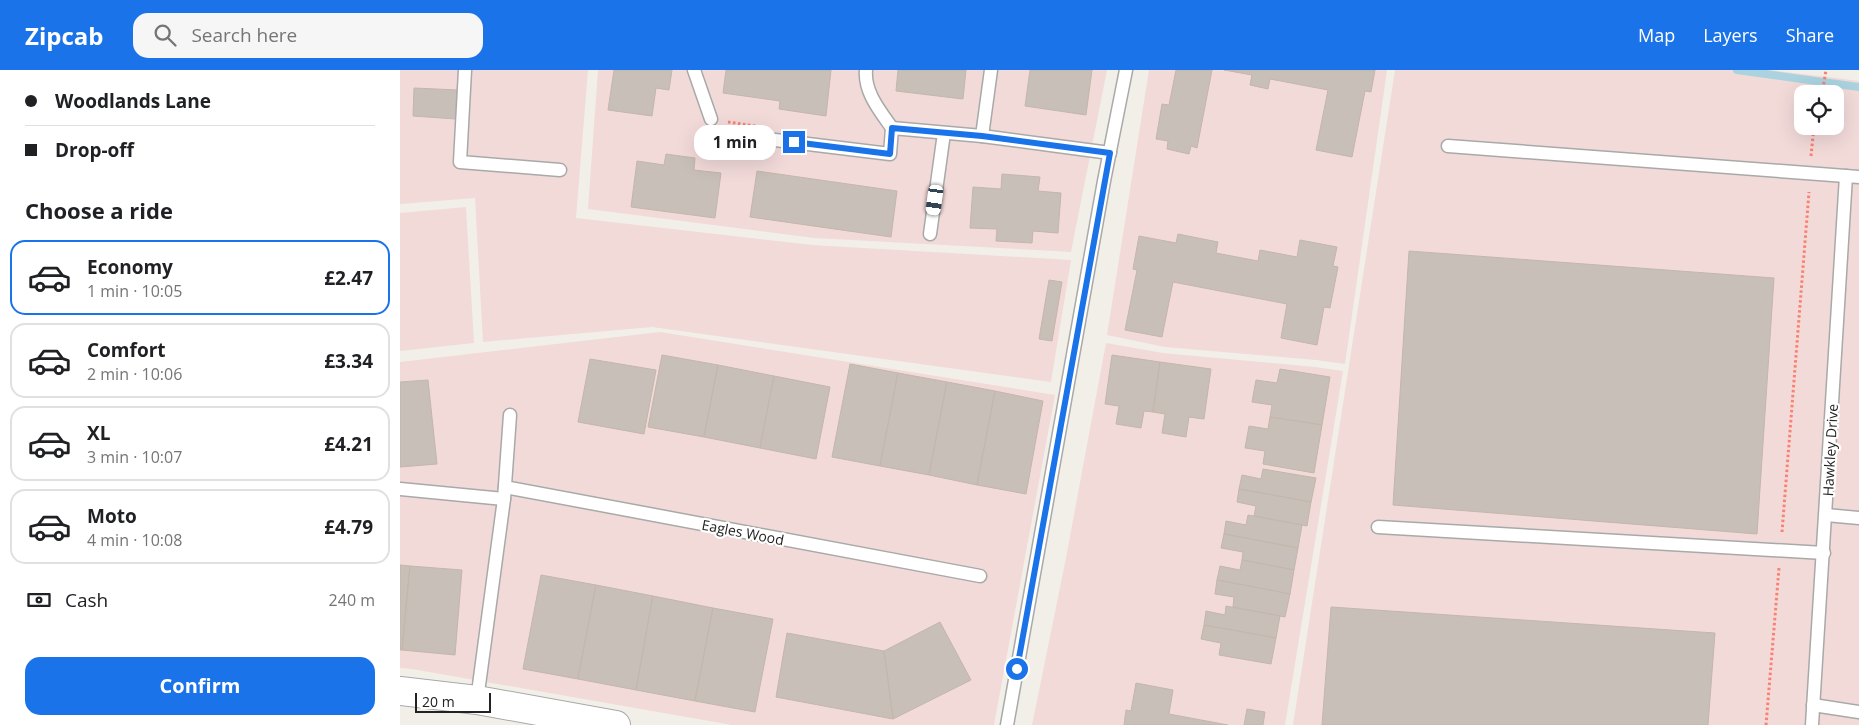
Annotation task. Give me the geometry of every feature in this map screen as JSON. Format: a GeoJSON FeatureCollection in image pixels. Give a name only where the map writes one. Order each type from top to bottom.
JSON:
{"type":"FeatureCollection","features":[{"type":"Feature","properties":{"kind":"street"},"geometry":{"type":"LineString","coordinates":[[400,691],[477,700],[616,725]]}},
{"type":"Feature","properties":{"kind":"lane"},"geometry":{"type":"LineString","coordinates":[[465,70],[460,162],[560,170]]}},
{"type":"Feature","properties":{"kind":"lane"},"geometry":{"type":"LineString","coordinates":[[694,70],[711,119]]}},
{"type":"Feature","properties":{"kind":"lane"},"geometry":{"type":"LineString","coordinates":[[775,140],[890,154],[892,128],[874,104],[865,76],[866,70]]}},
{"type":"Feature","properties":{"kind":"lane"},"geometry":{"type":"LineString","coordinates":[[982,136],[991,70]]}},
{"type":"Feature","properties":{"kind":"lane"},"geometry":{"type":"LineString","coordinates":[[1007,725],[1126,70]]}},
{"type":"Feature","properties":{"kind":"lane"},"geometry":{"type":"LineString","coordinates":[[892,128],[982,136],[1110,153]]}},
{"type":"Feature","properties":{"kind":"lane"},"geometry":{"type":"LineString","coordinates":[[930,234],[944,133]]}},
{"type":"Feature","properties":{"kind":"lane"},"geometry":{"type":"LineString","coordinates":[[1448,146],[1853,176]]}},
{"type":"Feature","properties":{"kind":"lane","name":"Hawkley Drive"},"geometry":{"type":"LineString","coordinates":[[1812,725],[1826,516],[1853,176]]}},
{"type":"Feature","properties":{"kind":"lane"},"geometry":{"type":"LineString","coordinates":[[477,700],[505,493],[510,415]]}},
{"type":"Feature","properties":{"kind":"lane","name":"Eagles Wood"},"geometry":{"type":"LineString","coordinates":[[400,489],[505,493],[980,576]]}},
{"type":"Feature","properties":{"kind":"lane"},"geometry":{"type":"LineString","coordinates":[[1826,516],[1859,518]]}},
{"type":"Feature","properties":{"kind":"lane"},"geometry":{"type":"LineString","coordinates":[[1378,527],[1824,553]]}},
{"type":"Feature","properties":{"kind":"lane"},"geometry":{"type":"LineString","coordinates":[[1813,705],[1859,712]]}},
{"type":"Feature","properties":{"kind":"path"},"geometry":{"type":"LineString","coordinates":[[1823,85],[1826,70]]}},
{"type":"Feature","properties":{"kind":"path"},"geometry":{"type":"LineString","coordinates":[[1766,725],[1813,135]]}},
{"type":"Feature","properties":{"kind":"shaded area"},"geometry":{"type":"Polygon","coordinates":[[[400,70],[588,70],[576,218],[812,245],[1071,260],[1051,382],[652,327],[483,342],[475,198],[400,204],[400,70]]]}},
{"type":"Feature","properties":{"kind":"shaded area"},"geometry":{"type":"Polygon","coordinates":[[[598,70],[1107,70],[1071,252],[814,238],[588,209],[598,70]]]}},
{"type":"Feature","properties":{"kind":"shaded area"},"geometry":{"type":"Polygon","coordinates":[[[1149,70],[1387,70],[1345,364],[1165,347],[1107,335],[1149,70]]]}},
{"type":"Feature","properties":{"kind":"shaded area"},"geometry":{"type":"Polygon","coordinates":[[[1395,70],[1770,70],[1859,81],[1859,725],[1293,725],[1395,70]]]}},
{"type":"Feature","properties":{"kind":"shaded area"},"geometry":{"type":"Polygon","coordinates":[[[466,207],[474,343],[400,351],[400,213],[466,207]]]}},
{"type":"Feature","properties":{"kind":"shaded area"},"geometry":{"type":"Polygon","coordinates":[[[660,332],[1055,395],[994,725],[732,725],[400,668],[400,362],[660,332]]]}},
{"type":"Feature","properties":{"kind":"shaded area"},"geometry":{"type":"Polygon","coordinates":[[[1106,343],[1163,353],[1343,371],[1285,725],[1032,725],[1065,563],[1106,343]]]}},
{"type":"Feature","properties":{"kind":"building"},"geometry":{"type":"Polygon","coordinates":[[[614,70],[672,70],[669,90],[656,88],[652,116],[608,110],[614,70]]]}},
{"type":"Feature","properties":{"kind":"building"},"geometry":{"type":"Polygon","coordinates":[[[726,70],[831,70],[826,116],[779,109],[780,101],[723,93],[726,70]]]}},
{"type":"Feature","properties":{"kind":"building"},"geometry":{"type":"Polygon","coordinates":[[[898,70],[966,70],[963,99],[896,91],[898,70]]]}},
{"type":"Feature","properties":{"kind":"building"},"geometry":{"type":"Polygon","coordinates":[[[1030,70],[1092,70],[1086,115],[1025,106],[1030,70]]]}},
{"type":"Feature","properties":{"kind":"building"},"geometry":{"type":"Polygon","coordinates":[[[1176,70],[1212,70],[1197,148],[1191,146],[1189,154],[1167,149],[1168,141],[1156,139],[1162,104],[1169,105],[1176,70]]]}},
{"type":"Feature","properties":{"kind":"building"},"geometry":{"type":"Polygon","coordinates":[[[1224,70],[1375,70],[1371,92],[1365,91],[1352,157],[1316,150],[1328,90],[1270,79],[1268,89],[1250,85],[1252,75],[1224,70]]]}},
{"type":"Feature","properties":{"kind":"building"},"geometry":{"type":"Polygon","coordinates":[[[414,88],[458,90],[456,119],[413,116],[414,88]]]}},
{"type":"Feature","properties":{"kind":"building"},"geometry":{"type":"Polygon","coordinates":[[[666,154],[695,158],[694,170],[721,173],[715,218],[631,207],[637,161],[664,165],[666,154]]]}},
{"type":"Feature","properties":{"kind":"building"},"geometry":{"type":"Polygon","coordinates":[[[757,171],[897,191],[891,237],[750,217],[757,171]]]}},
{"type":"Feature","properties":{"kind":"building"},"geometry":{"type":"Polygon","coordinates":[[[1002,174],[1040,177],[1038,191],[1061,193],[1058,233],[1033,231],[1032,243],[996,241],[997,229],[970,228],[973,187],[1001,189],[1002,174]]]}},
{"type":"Feature","properties":{"kind":"building"},"geometry":{"type":"Polygon","coordinates":[[[1178,234],[1218,242],[1216,253],[1258,261],[1260,250],[1297,257],[1300,240],[1337,247],[1333,266],[1338,267],[1330,308],[1324,307],[1317,345],[1281,338],[1287,304],[1173,282],[1162,337],[1125,330],[1137,270],[1133,269],[1139,236],[1176,243],[1178,234]]]}},
{"type":"Feature","properties":{"kind":"building"},"geometry":{"type":"Polygon","coordinates":[[[1409,251],[1774,278],[1757,534],[1393,505],[1409,251]]]}},
{"type":"Feature","properties":{"kind":"building"},"geometry":{"type":"Polygon","coordinates":[[[1049,280],[1062,282],[1052,341],[1039,339],[1049,280]]]}},
{"type":"Feature","properties":{"kind":"building"},"geometry":{"type":"Polygon","coordinates":[[[662,355],[718,365],[704,437],[648,427],[662,355]]]}},
{"type":"Feature","properties":{"kind":"building"},"geometry":{"type":"Polygon","coordinates":[[[1112,355],[1160,362],[1153,412],[1144,411],[1141,428],[1116,424],[1119,406],[1105,404],[1112,355]]]}},
{"type":"Feature","properties":{"kind":"building"},"geometry":{"type":"Polygon","coordinates":[[[590,359],[656,370],[644,434],[578,422],[590,359]]]}},
{"type":"Feature","properties":{"kind":"building"},"geometry":{"type":"Polygon","coordinates":[[[1160,362],[1211,369],[1204,419],[1189,417],[1186,437],[1162,433],[1165,414],[1153,412],[1160,362]]]}},
{"type":"Feature","properties":{"kind":"building"},"geometry":{"type":"Polygon","coordinates":[[[850,364],[898,373],[880,466],[832,457],[850,364]]]}},
{"type":"Feature","properties":{"kind":"building"},"geometry":{"type":"Polygon","coordinates":[[[718,365],[774,376],[760,448],[704,437],[718,365]]]}},
{"type":"Feature","properties":{"kind":"building"},"geometry":{"type":"Polygon","coordinates":[[[1280,369],[1330,377],[1322,425],[1270,417],[1272,405],[1252,402],[1256,380],[1277,383],[1280,369]]]}},
{"type":"Feature","properties":{"kind":"building"},"geometry":{"type":"Polygon","coordinates":[[[898,373],[947,382],[929,475],[880,466],[898,373]]]}},
{"type":"Feature","properties":{"kind":"building"},"geometry":{"type":"Polygon","coordinates":[[[774,376],[830,387],[816,459],[760,448],[774,376]]]}},
{"type":"Feature","properties":{"kind":"building"},"geometry":{"type":"Polygon","coordinates":[[[428,380],[437,464],[400,467],[400,382],[428,380]]]}},
{"type":"Feature","properties":{"kind":"building"},"geometry":{"type":"Polygon","coordinates":[[[947,382],[995,391],[977,485],[929,475],[947,382]]]}},
{"type":"Feature","properties":{"kind":"building"},"geometry":{"type":"Polygon","coordinates":[[[995,391],[1043,401],[1026,494],[977,485],[995,391]]]}},
{"type":"Feature","properties":{"kind":"building"},"geometry":{"type":"Polygon","coordinates":[[[1270,417],[1322,425],[1314,473],[1263,464],[1265,451],[1245,448],[1249,426],[1268,429],[1270,417]]]}},
{"type":"Feature","properties":{"kind":"building"},"geometry":{"type":"Polygon","coordinates":[[[1263,469],[1316,478],[1311,502],[1239,489],[1242,475],[1261,479],[1263,469]]]}},
{"type":"Feature","properties":{"kind":"building"},"geometry":{"type":"Polygon","coordinates":[[[1239,489],[1311,502],[1307,526],[1254,516],[1256,506],[1237,502],[1239,489]]]}},
{"type":"Feature","properties":{"kind":"building"},"geometry":{"type":"Polygon","coordinates":[[[1248,515],[1302,525],[1298,548],[1224,534],[1226,521],[1246,525],[1248,515]]]}},
{"type":"Feature","properties":{"kind":"building"},"geometry":{"type":"Polygon","coordinates":[[[1224,534],[1298,548],[1294,570],[1242,560],[1243,552],[1221,548],[1224,534]]]}},
{"type":"Feature","properties":{"kind":"building"},"geometry":{"type":"Polygon","coordinates":[[[1242,560],[1294,570],[1290,594],[1217,580],[1220,566],[1240,570],[1242,560]]]}},
{"type":"Feature","properties":{"kind":"building"},"geometry":{"type":"Polygon","coordinates":[[[400,565],[410,566],[402,650],[400,650],[400,565]]]}},
{"type":"Feature","properties":{"kind":"building"},"geometry":{"type":"Polygon","coordinates":[[[410,566],[462,570],[455,655],[402,650],[410,566]]]}},
{"type":"Feature","properties":{"kind":"building"},"geometry":{"type":"Polygon","coordinates":[[[541,575],[596,585],[578,679],[523,669],[541,575]]]}},
{"type":"Feature","properties":{"kind":"building"},"geometry":{"type":"Polygon","coordinates":[[[1217,580],[1290,594],[1285,617],[1233,607],[1234,597],[1215,594],[1217,580]]]}},
{"type":"Feature","properties":{"kind":"building"},"geometry":{"type":"Polygon","coordinates":[[[596,585],[653,596],[636,690],[578,679],[596,585]]]}},
{"type":"Feature","properties":{"kind":"building"},"geometry":{"type":"Polygon","coordinates":[[[653,596],[713,608],[695,701],[636,690],[653,596]]]}},
{"type":"Feature","properties":{"kind":"building"},"geometry":{"type":"Polygon","coordinates":[[[1226,606],[1280,616],[1276,638],[1204,625],[1206,611],[1225,615],[1226,606]]]}},
{"type":"Feature","properties":{"kind":"building"},"geometry":{"type":"Polygon","coordinates":[[[1331,607],[1715,633],[1708,725],[1322,725],[1331,607]]]}},
{"type":"Feature","properties":{"kind":"building"},"geometry":{"type":"Polygon","coordinates":[[[713,608],[773,619],[755,712],[695,701],[713,608]]]}},
{"type":"Feature","properties":{"kind":"building"},"geometry":{"type":"Polygon","coordinates":[[[940,622],[971,680],[893,719],[884,651],[940,622]]]}},
{"type":"Feature","properties":{"kind":"building"},"geometry":{"type":"Polygon","coordinates":[[[1204,625],[1276,638],[1271,664],[1219,655],[1221,643],[1201,639],[1204,625]]]}},
{"type":"Feature","properties":{"kind":"building"},"geometry":{"type":"Polygon","coordinates":[[[787,633],[884,651],[893,719],[776,697],[787,633]]]}},
{"type":"Feature","properties":{"kind":"building"},"geometry":{"type":"Polygon","coordinates":[[[1136,683],[1173,690],[1169,714],[1228,725],[1124,725],[1126,710],[1131,711],[1136,683]]]}},
{"type":"Feature","properties":{"kind":"building"},"geometry":{"type":"Polygon","coordinates":[[[1247,709],[1265,712],[1263,725],[1244,725],[1247,709]]]}},
{"type":"Feature","properties":{"kind":"waterway"},"geometry":{"type":"LineString","coordinates":[[1737,70],[1859,87]]}},
{"type":"Feature","properties":{"kind":"route"},"geometry":{"type":"LineString","coordinates":[[794,142],[890,154],[892,128],[982,136],[1110,153],[1017,669]]}}]}
